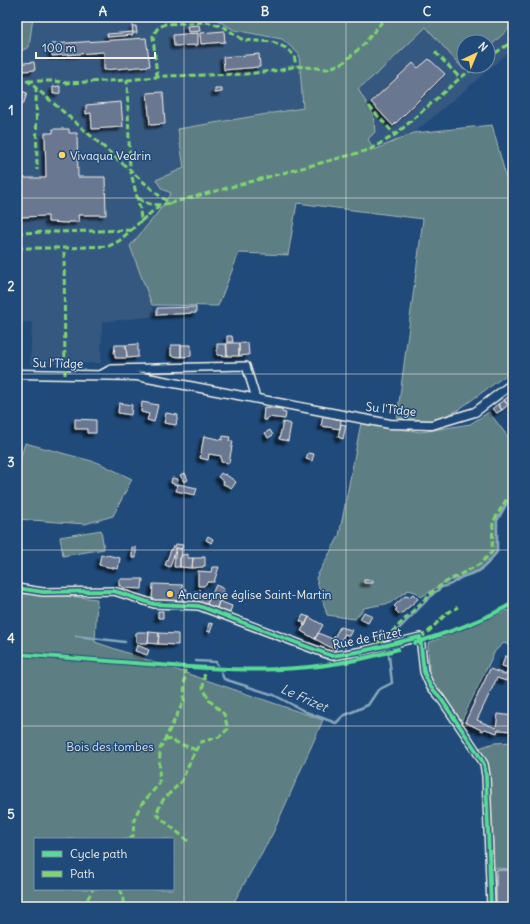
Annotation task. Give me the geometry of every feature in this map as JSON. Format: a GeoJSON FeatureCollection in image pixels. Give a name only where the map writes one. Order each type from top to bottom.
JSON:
{"type":"FeatureCollection","features":[{"type":"Feature","properties":{"kind":"street","name":"Su l'Tîdge"},"geometry":{"type":"LineString","coordinates":[[100,375],[111,369],[246,366],[256,398]]}},
{"type":"Feature","properties":{"kind":"street","name":"Su l'Tîdge"},"geometry":{"type":"LineString","coordinates":[[17,374],[137,376],[390,424],[432,425],[475,412],[513,383]]}},
{"type":"Feature","properties":{"kind":"street","name":"Rue de Frizet"},"geometry":{"type":"LineString","coordinates":[[17,588],[43,592],[114,591],[154,604],[199,606],[332,656],[363,651],[420,637],[424,672],[430,686],[439,696],[484,764],[486,776],[490,907]]}},
{"type":"Feature","properties":{"kind":"shaded area"},"geometry":{"type":"Polygon","coordinates":[[[33,17],[212,17],[234,30],[282,39],[299,54],[303,108],[178,129],[184,168],[171,193],[156,215],[130,247],[156,316],[102,322],[101,363],[30,365],[32,322],[17,322],[17,53],[29,47],[33,17]]]}},
{"type":"Feature","properties":{"kind":"shaded area"},"geometry":{"type":"Polygon","coordinates":[[[513,25],[513,49],[496,63],[496,41],[513,25]]]}},
{"type":"Feature","properties":{"kind":"shaded area"},"geometry":{"type":"Polygon","coordinates":[[[426,27],[456,60],[456,74],[484,74],[414,133],[374,150],[368,139],[358,89],[380,71],[426,27]]]}},
{"type":"Feature","properties":{"kind":"green space"},"geometry":{"type":"Polygon","coordinates":[[[17,17],[33,17],[29,47],[17,53],[17,17]]]}},
{"type":"Feature","properties":{"kind":"green space"},"geometry":{"type":"Polygon","coordinates":[[[212,17],[513,17],[513,25],[496,41],[496,34],[456,34],[456,61],[426,27],[380,71],[358,89],[373,114],[375,132],[368,139],[374,150],[414,133],[492,125],[513,203],[513,370],[458,410],[434,421],[397,418],[423,219],[297,203],[288,255],[239,253],[218,306],[152,305],[130,246],[156,215],[171,193],[162,189],[156,180],[184,168],[178,129],[303,108],[299,54],[282,39],[234,30],[212,17]]]}},
{"type":"Feature","properties":{"kind":"green space"},"geometry":{"type":"Polygon","coordinates":[[[489,412],[513,445],[513,492],[497,521],[497,552],[479,571],[444,583],[421,597],[416,592],[408,590],[390,603],[364,608],[355,619],[327,615],[316,578],[339,536],[361,423],[421,432],[470,424],[489,412]]]}},
{"type":"Feature","properties":{"kind":"green space"},"geometry":{"type":"Polygon","coordinates":[[[25,443],[99,463],[132,479],[113,516],[85,524],[17,519],[17,469],[25,443]]]}},
{"type":"Feature","properties":{"kind":"green space"},"geometry":{"type":"Polygon","coordinates":[[[101,530],[104,549],[63,556],[60,537],[101,530]]]}},
{"type":"Feature","properties":{"kind":"green space","name":"Bois des tombes"},"geometry":{"type":"Polygon","coordinates":[[[17,591],[97,599],[95,642],[323,720],[272,835],[231,907],[17,907],[17,591]]]}},
{"type":"Feature","properties":{"kind":"green space"},"geometry":{"type":"Polygon","coordinates":[[[508,610],[513,615],[513,647],[504,643],[495,651],[461,722],[429,676],[428,643],[508,610]]]}},
{"type":"Feature","properties":{"kind":"green space"},"geometry":{"type":"Polygon","coordinates":[[[513,742],[513,869],[493,868],[489,769],[479,748],[494,743],[513,742]]]}},
{"type":"Feature","properties":{"kind":"building"},"geometry":{"type":"Polygon","coordinates":[[[199,25],[200,31],[188,32],[187,26],[199,25]]]}},
{"type":"Feature","properties":{"kind":"building"},"geometry":{"type":"Polygon","coordinates":[[[132,26],[136,26],[137,33],[133,33],[132,26]]]}},
{"type":"Feature","properties":{"kind":"building"},"geometry":{"type":"Polygon","coordinates":[[[224,31],[225,42],[201,44],[200,33],[224,31]]]}},
{"type":"Feature","properties":{"kind":"building"},"geometry":{"type":"Polygon","coordinates":[[[133,32],[133,35],[108,37],[107,34],[133,32]]]}},
{"type":"Feature","properties":{"kind":"building"},"geometry":{"type":"Polygon","coordinates":[[[198,33],[198,45],[174,46],[173,35],[198,33]]]}},
{"type":"Feature","properties":{"kind":"building"},"geometry":{"type":"Polygon","coordinates":[[[146,38],[150,66],[104,70],[104,52],[52,56],[51,44],[146,38]]]}},
{"type":"Feature","properties":{"kind":"building"},"geometry":{"type":"Polygon","coordinates":[[[259,54],[260,67],[224,70],[223,57],[259,54]]]}},
{"type":"Feature","properties":{"kind":"building"},"geometry":{"type":"Polygon","coordinates":[[[429,59],[445,74],[393,126],[371,102],[413,63],[418,68],[429,59]]]}},
{"type":"Feature","properties":{"kind":"building"},"geometry":{"type":"Polygon","coordinates":[[[34,62],[35,70],[21,70],[21,65],[24,63],[34,62]]]}},
{"type":"Feature","properties":{"kind":"building"},"geometry":{"type":"Polygon","coordinates":[[[60,86],[60,93],[53,94],[53,87],[60,86]]]}},
{"type":"Feature","properties":{"kind":"building"},"geometry":{"type":"Polygon","coordinates":[[[215,89],[222,89],[222,92],[215,93],[215,89]]]}},
{"type":"Feature","properties":{"kind":"building"},"geometry":{"type":"Polygon","coordinates":[[[17,91],[27,93],[23,105],[17,103],[17,91]]]}},
{"type":"Feature","properties":{"kind":"building"},"geometry":{"type":"Polygon","coordinates":[[[163,92],[165,124],[150,125],[147,93],[163,92]]]}},
{"type":"Feature","properties":{"kind":"building"},"geometry":{"type":"Polygon","coordinates":[[[121,102],[123,127],[92,129],[91,113],[86,114],[86,105],[121,102]]]}},
{"type":"Feature","properties":{"kind":"building","name":"Vivaqua Vedrin"},"geometry":{"type":"Polygon","coordinates":[[[53,129],[69,129],[69,133],[77,133],[78,177],[105,177],[106,215],[78,215],[79,222],[68,223],[48,222],[48,216],[20,217],[19,178],[46,178],[45,133],[53,133],[53,129]]]}},
{"type":"Feature","properties":{"kind":"building"},"geometry":{"type":"Polygon","coordinates":[[[196,307],[196,313],[157,315],[157,308],[196,307]]]}},
{"type":"Feature","properties":{"kind":"building"},"geometry":{"type":"Polygon","coordinates":[[[227,336],[232,336],[233,342],[227,342],[227,336]]]}},
{"type":"Feature","properties":{"kind":"building"},"geometry":{"type":"Polygon","coordinates":[[[227,343],[239,343],[239,356],[227,356],[227,343]]]}},
{"type":"Feature","properties":{"kind":"building"},"geometry":{"type":"Polygon","coordinates":[[[239,343],[248,343],[249,355],[239,356],[239,343]]]}},
{"type":"Feature","properties":{"kind":"building"},"geometry":{"type":"Polygon","coordinates":[[[138,344],[138,357],[127,358],[126,345],[138,344]]]}},
{"type":"Feature","properties":{"kind":"building"},"geometry":{"type":"Polygon","coordinates":[[[217,344],[226,344],[227,356],[217,355],[217,344]]]}},
{"type":"Feature","properties":{"kind":"building"},"geometry":{"type":"Polygon","coordinates":[[[115,345],[126,345],[127,358],[115,358],[115,345]]]}},
{"type":"Feature","properties":{"kind":"building"},"geometry":{"type":"Polygon","coordinates":[[[171,345],[181,345],[181,357],[171,356],[171,345]]]}},
{"type":"Feature","properties":{"kind":"building"},"geometry":{"type":"Polygon","coordinates":[[[181,345],[191,345],[191,356],[181,357],[181,345]]]}},
{"type":"Feature","properties":{"kind":"building"},"geometry":{"type":"Polygon","coordinates":[[[513,393],[513,401],[508,405],[504,400],[513,393]]]}},
{"type":"Feature","properties":{"kind":"building"},"geometry":{"type":"Polygon","coordinates":[[[504,400],[508,405],[502,410],[498,404],[504,400]]]}},
{"type":"Feature","properties":{"kind":"building"},"geometry":{"type":"Polygon","coordinates":[[[142,402],[158,405],[154,422],[147,420],[149,414],[141,412],[142,402]]]}},
{"type":"Feature","properties":{"kind":"building"},"geometry":{"type":"Polygon","coordinates":[[[119,403],[132,405],[131,415],[118,413],[119,403]]]}},
{"type":"Feature","properties":{"kind":"building"},"geometry":{"type":"Polygon","coordinates":[[[498,404],[502,410],[497,413],[492,409],[498,404]]]}},
{"type":"Feature","properties":{"kind":"building"},"geometry":{"type":"Polygon","coordinates":[[[264,407],[282,409],[282,412],[286,413],[285,419],[268,417],[267,420],[263,420],[264,407]]]}},
{"type":"Feature","properties":{"kind":"building"},"geometry":{"type":"Polygon","coordinates":[[[166,413],[178,415],[176,425],[164,423],[166,413]]]}},
{"type":"Feature","properties":{"kind":"building"},"geometry":{"type":"Polygon","coordinates":[[[323,416],[341,420],[340,429],[321,426],[323,416]]]}},
{"type":"Feature","properties":{"kind":"building"},"geometry":{"type":"Polygon","coordinates":[[[75,419],[96,420],[96,433],[87,433],[87,429],[75,429],[75,419]]]}},
{"type":"Feature","properties":{"kind":"building"},"geometry":{"type":"Polygon","coordinates":[[[283,422],[291,424],[288,441],[279,439],[283,422]]]}},
{"type":"Feature","properties":{"kind":"building"},"geometry":{"type":"Polygon","coordinates":[[[341,424],[346,425],[343,439],[338,437],[341,424]]]}},
{"type":"Feature","properties":{"kind":"building"},"geometry":{"type":"Polygon","coordinates":[[[270,430],[273,435],[268,438],[265,433],[270,430]]]}},
{"type":"Feature","properties":{"kind":"building"},"geometry":{"type":"Polygon","coordinates":[[[204,436],[222,440],[223,436],[230,437],[229,441],[233,441],[229,463],[221,462],[221,456],[209,454],[208,460],[200,458],[204,436]]]}},
{"type":"Feature","properties":{"kind":"building"},"geometry":{"type":"Polygon","coordinates":[[[308,453],[314,454],[312,461],[306,459],[308,453]]]}},
{"type":"Feature","properties":{"kind":"building"},"geometry":{"type":"Polygon","coordinates":[[[185,473],[188,480],[184,482],[180,475],[185,473]]]}},
{"type":"Feature","properties":{"kind":"building"},"geometry":{"type":"Polygon","coordinates":[[[221,473],[224,475],[225,474],[236,482],[232,488],[223,484],[224,482],[218,477],[221,473]]]}},
{"type":"Feature","properties":{"kind":"building"},"geometry":{"type":"Polygon","coordinates":[[[172,478],[178,479],[177,485],[171,483],[172,478]]]}},
{"type":"Feature","properties":{"kind":"building"},"geometry":{"type":"Polygon","coordinates":[[[178,484],[197,488],[195,495],[176,491],[178,484]]]}},
{"type":"Feature","properties":{"kind":"building"},"geometry":{"type":"Polygon","coordinates":[[[208,536],[213,539],[211,543],[206,540],[208,536]]]}},
{"type":"Feature","properties":{"kind":"building"},"geometry":{"type":"Polygon","coordinates":[[[176,544],[183,545],[182,549],[176,548],[170,567],[165,565],[173,546],[175,547],[176,544]]]}},
{"type":"Feature","properties":{"kind":"building"},"geometry":{"type":"Polygon","coordinates":[[[132,547],[136,548],[136,558],[132,558],[132,547]]]}},
{"type":"Feature","properties":{"kind":"building"},"geometry":{"type":"Polygon","coordinates":[[[176,548],[182,549],[180,567],[174,567],[176,548]]]}},
{"type":"Feature","properties":{"kind":"building"},"geometry":{"type":"Polygon","coordinates":[[[188,554],[188,558],[193,558],[192,568],[180,567],[180,558],[182,555],[188,554]]]}},
{"type":"Feature","properties":{"kind":"building"},"geometry":{"type":"Polygon","coordinates":[[[101,555],[120,558],[118,569],[99,565],[101,555]]]}},
{"type":"Feature","properties":{"kind":"building"},"geometry":{"type":"Polygon","coordinates":[[[205,557],[205,566],[192,568],[193,558],[205,557]]]}},
{"type":"Feature","properties":{"kind":"building"},"geometry":{"type":"Polygon","coordinates":[[[212,567],[219,567],[214,582],[208,582],[204,586],[198,586],[198,571],[211,572],[212,567]]]}},
{"type":"Feature","properties":{"kind":"building"},"geometry":{"type":"Polygon","coordinates":[[[119,579],[143,579],[142,589],[122,588],[122,586],[119,586],[119,579]]]}},
{"type":"Feature","properties":{"kind":"building"},"geometry":{"type":"Polygon","coordinates":[[[364,580],[373,580],[373,583],[364,583],[364,580]]]}},
{"type":"Feature","properties":{"kind":"building","name":"Ancienne église Saint-Martin"},"geometry":{"type":"Polygon","coordinates":[[[153,584],[183,585],[182,589],[186,589],[188,595],[186,598],[183,598],[183,602],[152,601],[153,584]]]}},
{"type":"Feature","properties":{"kind":"building"},"geometry":{"type":"Polygon","coordinates":[[[216,585],[224,589],[216,610],[206,606],[216,585]]]}},
{"type":"Feature","properties":{"kind":"building"},"geometry":{"type":"Polygon","coordinates":[[[195,591],[209,598],[206,606],[194,602],[195,591]]]}},
{"type":"Feature","properties":{"kind":"building"},"geometry":{"type":"Polygon","coordinates":[[[413,594],[418,599],[400,615],[395,610],[397,609],[394,606],[405,596],[409,597],[413,594]]]}},
{"type":"Feature","properties":{"kind":"building"},"geometry":{"type":"Polygon","coordinates":[[[219,601],[232,606],[229,615],[216,610],[219,601]]]}},
{"type":"Feature","properties":{"kind":"building"},"geometry":{"type":"Polygon","coordinates":[[[158,611],[163,611],[163,618],[158,618],[158,611]]]}},
{"type":"Feature","properties":{"kind":"building"},"geometry":{"type":"Polygon","coordinates":[[[364,612],[372,616],[368,623],[360,619],[364,612]]]}},
{"type":"Feature","properties":{"kind":"building"},"geometry":{"type":"Polygon","coordinates":[[[303,615],[309,617],[305,626],[303,625],[304,623],[300,621],[303,615]]]}},
{"type":"Feature","properties":{"kind":"building"},"geometry":{"type":"Polygon","coordinates":[[[309,617],[323,625],[315,639],[301,631],[309,617]]]}},
{"type":"Feature","properties":{"kind":"building"},"geometry":{"type":"Polygon","coordinates":[[[209,623],[213,624],[210,632],[207,631],[209,623]]]}},
{"type":"Feature","properties":{"kind":"building"},"geometry":{"type":"Polygon","coordinates":[[[340,627],[352,630],[349,636],[345,634],[340,642],[333,639],[340,627]]]}},
{"type":"Feature","properties":{"kind":"building"},"geometry":{"type":"Polygon","coordinates":[[[381,630],[385,632],[381,639],[377,637],[381,630]]]}},
{"type":"Feature","properties":{"kind":"building"},"geometry":{"type":"Polygon","coordinates":[[[149,632],[148,643],[136,643],[136,633],[149,632]]]}},
{"type":"Feature","properties":{"kind":"building"},"geometry":{"type":"Polygon","coordinates":[[[149,632],[159,633],[158,644],[148,643],[149,632]]]}},
{"type":"Feature","properties":{"kind":"building"},"geometry":{"type":"Polygon","coordinates":[[[159,633],[178,634],[178,645],[158,644],[159,633]]]}},
{"type":"Feature","properties":{"kind":"building"},"geometry":{"type":"Polygon","coordinates":[[[318,633],[340,642],[335,650],[315,639],[318,633]]]}},
{"type":"Feature","properties":{"kind":"building"},"geometry":{"type":"Polygon","coordinates":[[[137,645],[149,650],[147,655],[135,651],[137,645]]]}},
{"type":"Feature","properties":{"kind":"building"},"geometry":{"type":"Polygon","coordinates":[[[513,653],[513,669],[511,668],[506,681],[497,678],[477,720],[496,728],[498,714],[513,716],[513,731],[498,730],[497,733],[485,729],[483,731],[465,722],[490,669],[506,675],[508,668],[502,666],[505,656],[511,657],[513,653]]]}},
{"type":"Feature","properties":{"kind":"building"},"geometry":{"type":"Polygon","coordinates":[[[496,870],[513,870],[513,907],[496,907],[496,870]]]}},
{"type":"Feature","properties":{"kind":"waterway","name":"Le Frizet"},"geometry":{"type":"LineString","coordinates":[[386,642],[434,593],[442,587],[451,584],[462,577],[479,571],[487,564],[497,552],[497,521],[513,492]]}},
{"type":"Feature","properties":{"kind":"waterway","name":"Le Frizet"},"geometry":{"type":"LineString","coordinates":[[76,636],[125,642]]}},
{"type":"Feature","properties":{"kind":"waterway","name":"Le Frizet"},"geometry":{"type":"LineString","coordinates":[[220,670],[224,679],[274,695],[306,712],[336,723],[343,716],[368,705],[378,690],[392,683],[389,656]]}},
{"type":"Feature","properties":{"kind":"waterway","name":"Le Frizet"},"geometry":{"type":"LineString","coordinates":[[196,661],[216,662],[218,667]]}},
{"type":"Feature","properties":{"kind":"marked path"},"geometry":{"type":"LineString","coordinates":[[28,81],[54,81],[67,83],[127,80],[166,76],[246,74],[281,70],[296,66],[327,69],[343,63],[363,45],[386,17]]}},
{"type":"Feature","properties":{"kind":"marked path"},"geometry":{"type":"LineString","coordinates":[[157,77],[153,36],[157,29],[165,24],[207,22],[224,27],[243,40],[273,42],[286,48],[294,55],[296,66]]}},
{"type":"Feature","properties":{"kind":"marked path"},"geometry":{"type":"LineString","coordinates":[[496,53],[513,41]]}},
{"type":"Feature","properties":{"kind":"marked path"},"geometry":{"type":"LineString","coordinates":[[435,52],[460,78]]}},
{"type":"Feature","properties":{"kind":"marked path"},"geometry":{"type":"LineString","coordinates":[[17,81],[28,81],[162,198],[171,203],[369,150],[395,135],[466,74]]}},
{"type":"Feature","properties":{"kind":"marked path"},"geometry":{"type":"LineString","coordinates":[[65,375],[64,248],[109,246],[119,241],[141,221],[140,209],[130,169],[127,80]]}},
{"type":"Feature","properties":{"kind":"marked path"},"geometry":{"type":"LineString","coordinates":[[36,87],[37,170]]}},
{"type":"Feature","properties":{"kind":"marked path"},"geometry":{"type":"LineString","coordinates":[[369,106],[395,135]]}},
{"type":"Feature","properties":{"kind":"marked path"},"geometry":{"type":"LineString","coordinates":[[138,198],[153,205],[171,203]]}},
{"type":"Feature","properties":{"kind":"marked path"},"geometry":{"type":"LineString","coordinates":[[141,221],[159,206]]}},
{"type":"Feature","properties":{"kind":"marked path"},"geometry":{"type":"LineString","coordinates":[[17,233],[132,230]]}},
{"type":"Feature","properties":{"kind":"marked path"},"geometry":{"type":"LineString","coordinates":[[17,248],[64,248]]}},
{"type":"Feature","properties":{"kind":"marked path"},"geometry":{"type":"LineString","coordinates":[[377,642],[384,640],[433,591],[444,583],[480,564],[492,552],[493,522],[513,488]]}},
{"type":"Feature","properties":{"kind":"marked path"},"geometry":{"type":"LineString","coordinates":[[420,637],[427,633],[447,613],[458,607]]}},
{"type":"Feature","properties":{"kind":"marked path"},"geometry":{"type":"LineString","coordinates":[[131,838],[133,836],[134,820],[140,806],[159,784],[160,749],[184,701],[185,667]]}},
{"type":"Feature","properties":{"kind":"marked path"},"geometry":{"type":"LineString","coordinates":[[188,841],[156,814],[163,800],[181,782],[193,755],[201,742],[219,737],[228,729],[224,714],[210,701],[203,688],[205,669]]}},
{"type":"Feature","properties":{"kind":"marked path"},"geometry":{"type":"LineString","coordinates":[[165,738],[196,750],[199,749]]}},
{"type":"Feature","properties":{"kind":"marked path"},"geometry":{"type":"LineString","coordinates":[[83,907],[92,890]]}},
{"type":"Feature","properties":{"kind":"marked path"},"geometry":{"type":"LineString","coordinates":[[120,890],[123,896],[123,907]]}},
{"type":"Feature","properties":{"kind":"cycle path"},"geometry":{"type":"LineString","coordinates":[[17,588],[43,592],[114,591],[154,604],[199,606],[332,656],[363,651],[420,637],[424,672],[430,686],[439,696],[484,764],[486,776],[491,907]]}},
{"type":"Feature","properties":{"kind":"cycle path"},"geometry":{"type":"LineString","coordinates":[[415,643],[478,621],[513,603]]}},
{"type":"Feature","properties":{"kind":"cycle path"},"geometry":{"type":"LineString","coordinates":[[17,654],[211,668],[273,669],[335,664],[367,658],[398,649]]}},
{"type":"Feature","properties":{"kind":"place","name":"Vivaqua Vedrin"},"geometry":{"type":"Point","coordinates":[62,155]}},
{"type":"Feature","properties":{"kind":"place","name":"Ancienne église Saint-Martin"},"geometry":{"type":"Point","coordinates":[170,594]}}]}
